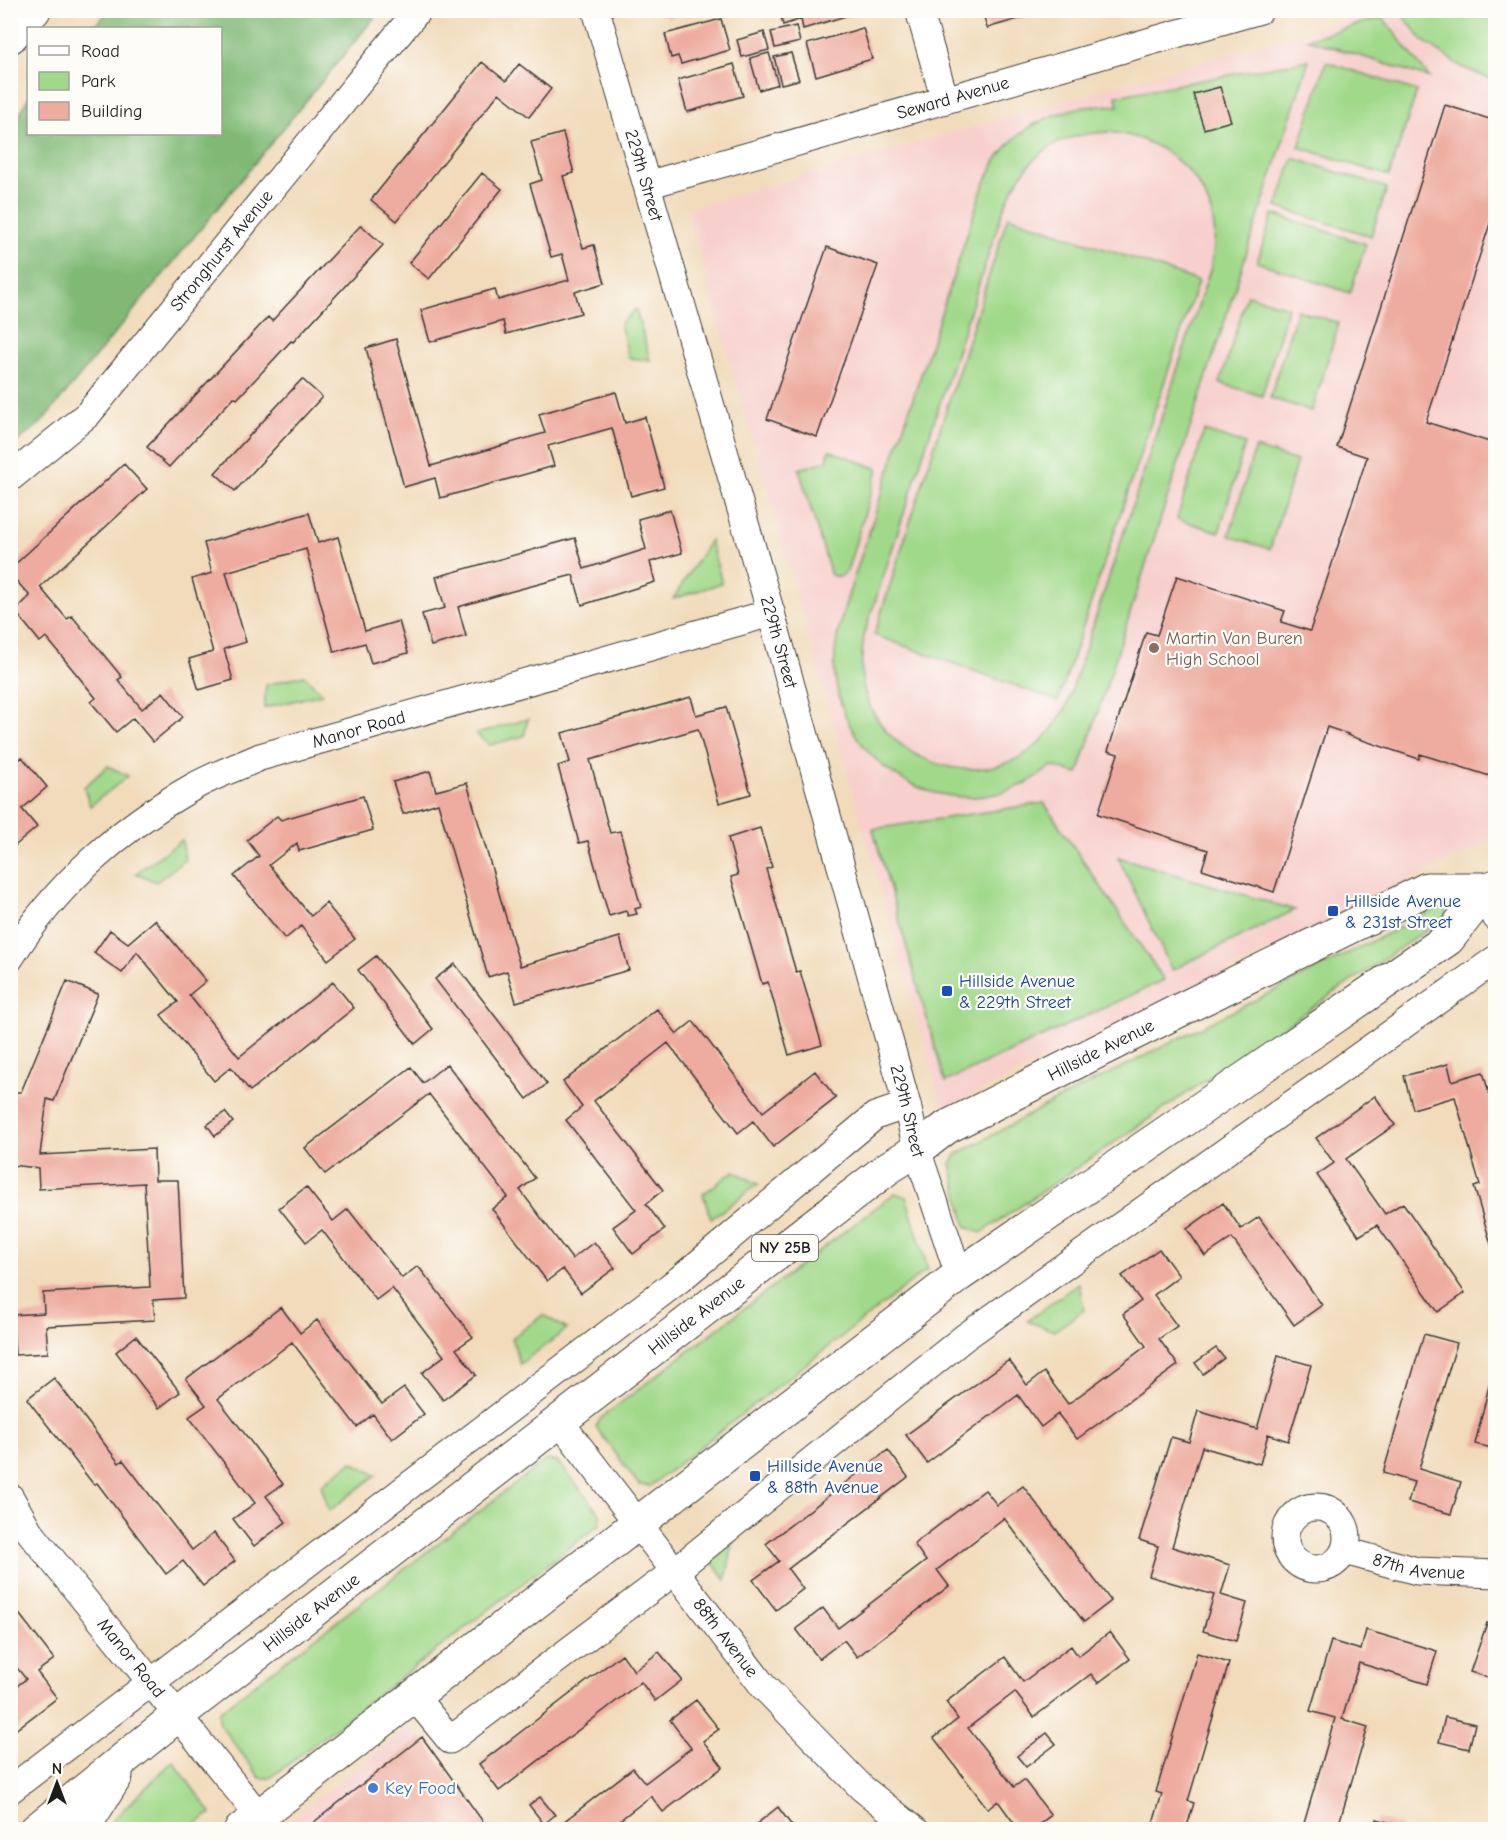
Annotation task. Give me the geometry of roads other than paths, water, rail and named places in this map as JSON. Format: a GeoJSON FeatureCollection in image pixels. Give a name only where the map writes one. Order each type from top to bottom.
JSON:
{"type":"FeatureCollection","features":[{"type":"Feature","properties":{"kind":"main road"},"geometry":{"type":"LineString","coordinates":[[10,37],[34,10]]}},
{"type":"Feature","properties":{"kind":"main road","name":"Hillside Avenue"},"geometry":{"type":"LineString","coordinates":[[36,1830],[178,1715],[888,1168],[917,1150],[946,1127],[1427,889],[1493,897]]}},
{"type":"Feature","properties":{"kind":"main road","name":"Hillside Avenue"},"geometry":{"type":"LineString","coordinates":[[250,1823],[960,1275],[1448,939],[1493,897]]}},
{"type":"Feature","properties":{"kind":"main road"},"geometry":{"type":"LineString","coordinates":[[82,1830],[129,1754]]}},
{"type":"Feature","properties":{"kind":"street","name":"Stronghurst Avenue"},"geometry":{"type":"LineString","coordinates":[[10,478],[88,414],[418,10]]}},
{"type":"Feature","properties":{"kind":"street","name":"229th Street"},"geometry":{"type":"LineString","coordinates":[[596,10],[771,613],[907,1105],[917,1150],[960,1275]]}},
{"type":"Feature","properties":{"kind":"street"},"geometry":{"type":"LineString","coordinates":[[920,10],[945,100]]}},
{"type":"Feature","properties":{"kind":"street","name":"Seward Avenue"},"geometry":{"type":"LineString","coordinates":[[647,185],[1249,12]]}},
{"type":"Feature","properties":{"kind":"street","name":"Manor Road"},"geometry":{"type":"LineString","coordinates":[[10,958],[50,903],[83,868],[147,815],[195,786],[260,757],[771,613]]}},
{"type":"Feature","properties":{"kind":"street"},"geometry":{"type":"LineString","coordinates":[[414,1696],[450,1740],[675,1571],[965,1337],[1496,959]]}},
{"type":"Feature","properties":{"kind":"street"},"geometry":{"type":"LineString","coordinates":[[10,1790],[680,1279],[875,1116],[907,1105]]}},
{"type":"Feature","properties":{"kind":"street","name":"88th Avenue"},"geometry":{"type":"LineString","coordinates":[[560,1422],[763,1686],[862,1788],[915,1830]]}},
{"type":"Feature","properties":{"kind":"street","name":"Manor Road"},"geometry":{"type":"LineString","coordinates":[[10,1497],[29,1531],[178,1715],[250,1823]]}},
{"type":"Feature","properties":{"kind":"street","name":"87th Avenue"},"geometry":{"type":"LineString","coordinates":[[1344,1551],[1417,1570],[1496,1574]]}},
{"type":"Feature","properties":{"kind":"place","name":"Martin Van Buren High School"},"geometry":{"type":"Point","coordinates":[1154,648]}},
{"type":"Feature","properties":{"kind":"place","name":"Hillside Avenue & 231st Street"},"geometry":{"type":"Point","coordinates":[1333,911]}},
{"type":"Feature","properties":{"kind":"place","name":"Hillside Avenue & 229th Street"},"geometry":{"type":"Point","coordinates":[947,991]}},
{"type":"Feature","properties":{"kind":"place","name":"Hillside Avenue & 88th Avenue"},"geometry":{"type":"Point","coordinates":[755,1476]}},
{"type":"Feature","properties":{"kind":"place","name":"Key Food"},"geometry":{"type":"Point","coordinates":[373,1788]}}]}
